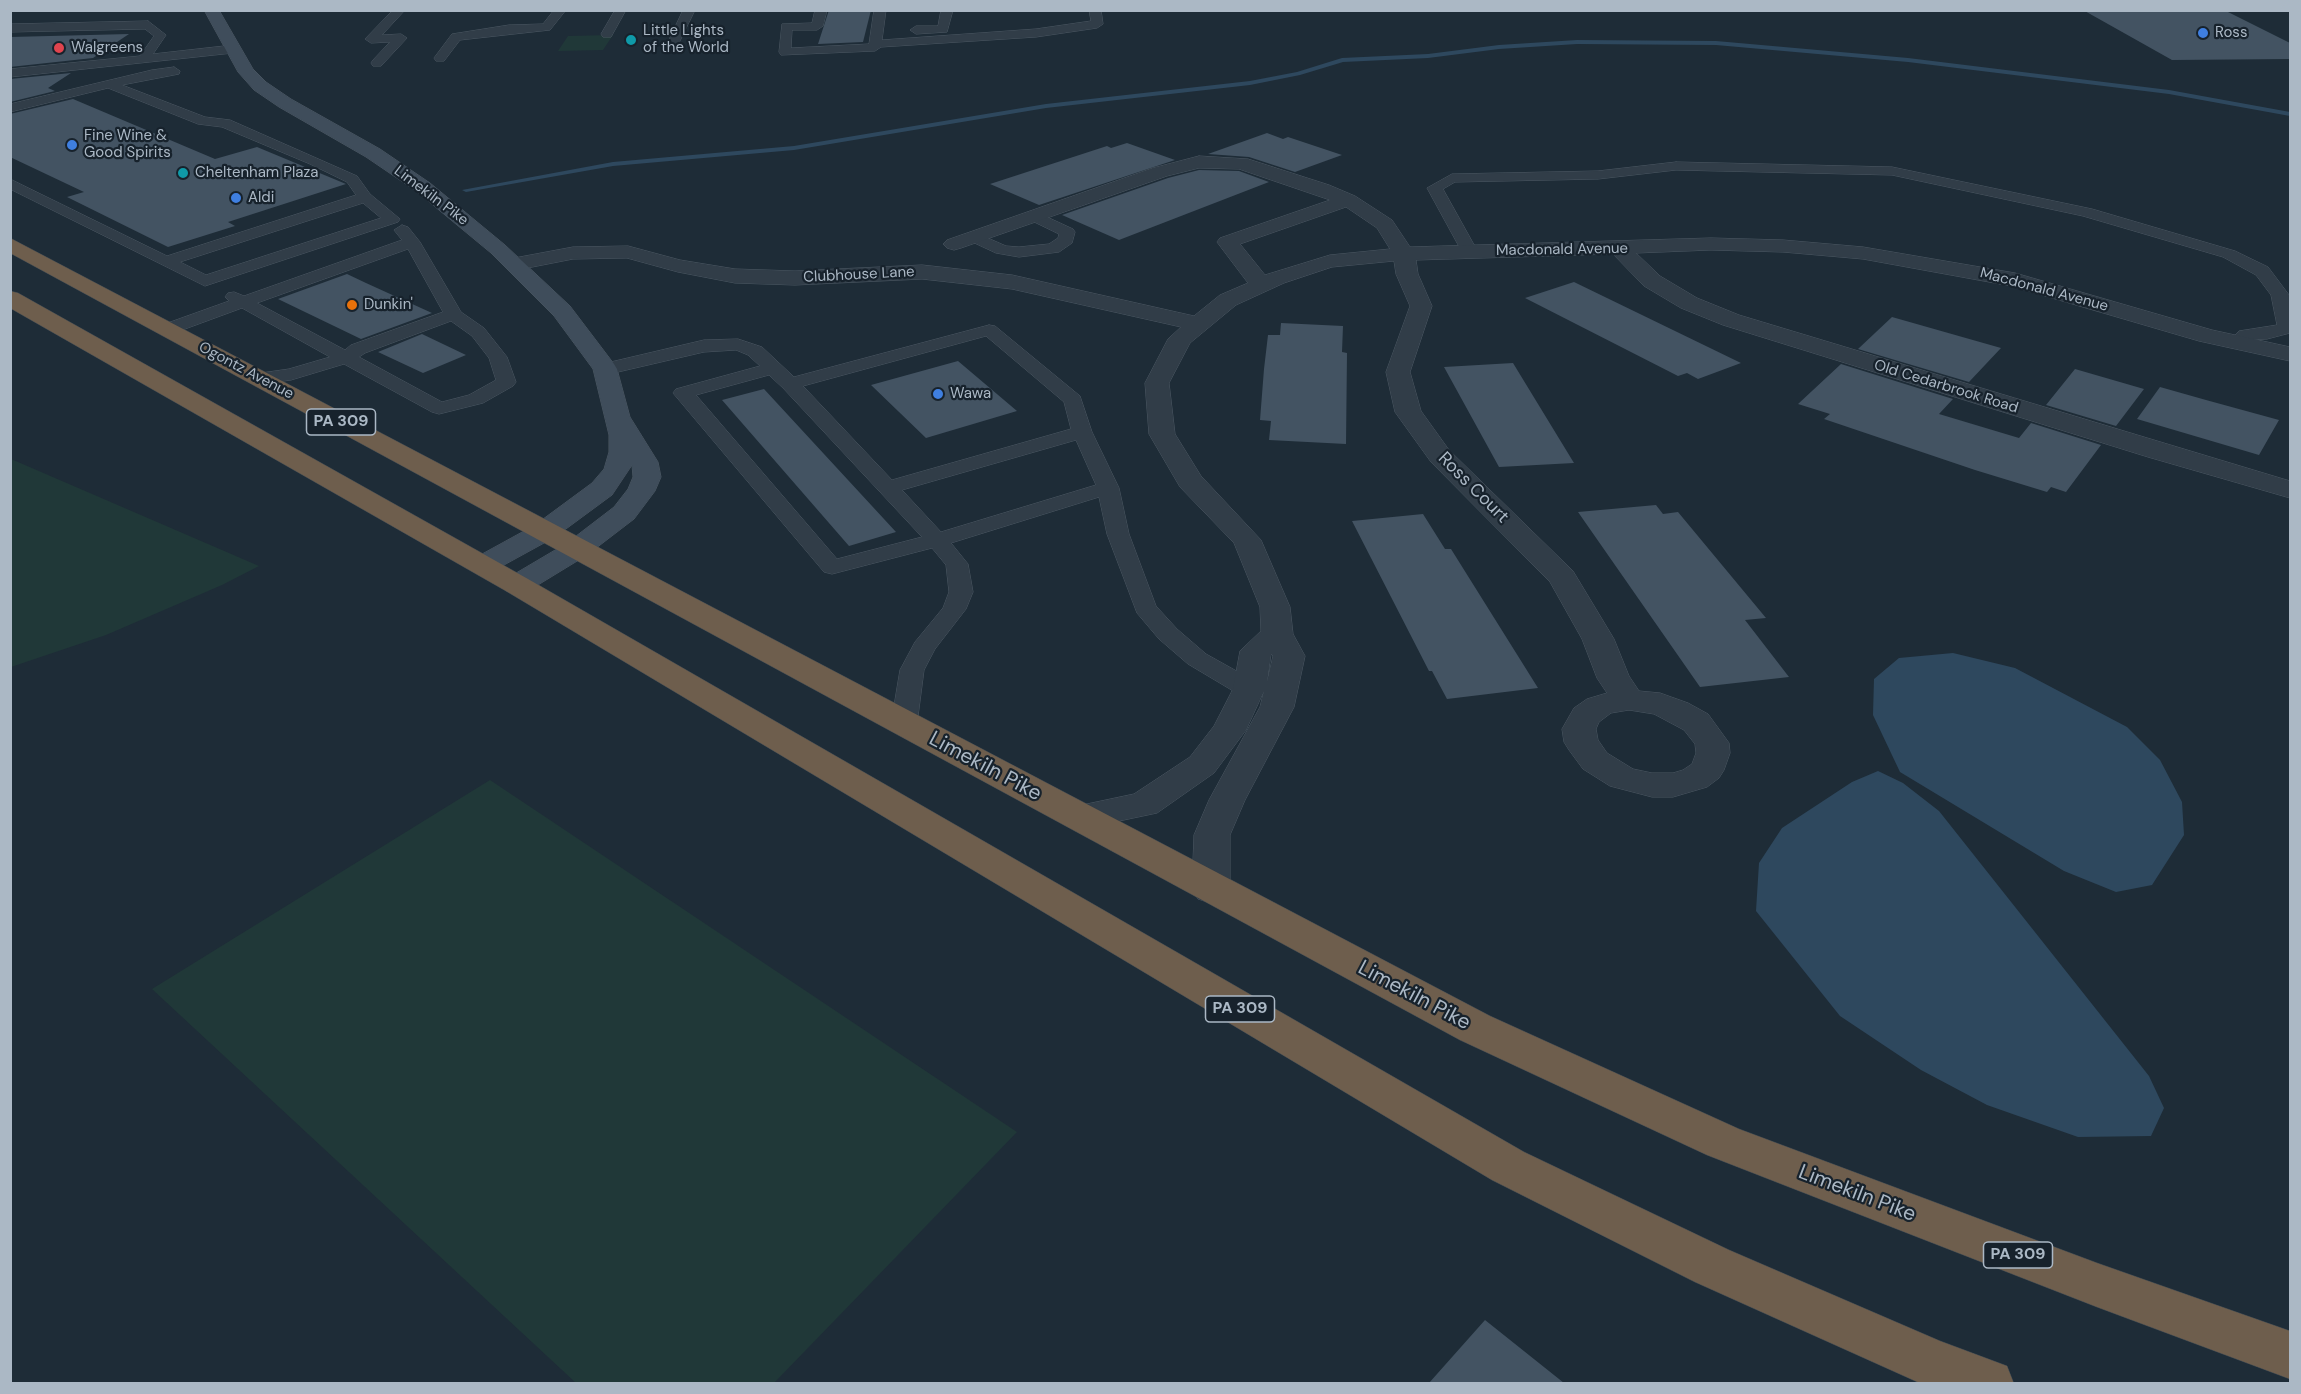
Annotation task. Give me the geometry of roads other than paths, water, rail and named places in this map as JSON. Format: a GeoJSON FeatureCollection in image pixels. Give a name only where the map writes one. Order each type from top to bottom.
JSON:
{"type":"FeatureCollection","features":[{"type":"Feature","properties":{"kind":"highway","name":"Ogontz Avenue"},"geometry":{"type":"LineString","coordinates":[[10,244],[577,549]]}},
{"type":"Feature","properties":{"kind":"highway","name":"PA 309"},"geometry":{"type":"LineString","coordinates":[[10,298],[500,575],[1508,1166],[1712,1266],[1932,1363],[1989,1383]]}},
{"type":"Feature","properties":{"kind":"highway","name":"Limekiln Pike"},"geometry":{"type":"LineString","coordinates":[[577,549],[1081,817],[1211,889],[1476,1028],[1723,1142],[2097,1285],[2290,1355]]}},
{"type":"Feature","properties":{"kind":"street","name":"Limekiln Pike"},"geometry":{"type":"LineString","coordinates":[[211,10],[234,59],[260,86],[285,103],[373,153],[423,187],[517,264],[562,311],[605,369],[622,435],[622,452],[617,470],[602,489],[545,531],[500,575]]}},
{"type":"Feature","properties":{"kind":"street","name":"Ross Court"},"geometry":{"type":"LineString","coordinates":[[954,244],[1160,172],[1199,162],[1241,163],[1322,189],[1358,204],[1385,224],[1404,254],[1407,274],[1421,306],[1398,372],[1408,412],[1440,456],[1562,578],[1598,639],[1613,678],[1629,700]]}},
{"type":"Feature","properties":{"kind":"street"},"geometry":{"type":"LineString","coordinates":[[1261,285],[1227,242],[1348,200]]}},
{"type":"Feature","properties":{"kind":"street","name":"Macdonald Avenue"},"geometry":{"type":"LineString","coordinates":[[1211,889],[1212,835],[1227,800],[1277,707],[1289,656],[1277,634],[1275,607],[1247,540],[1190,481],[1162,434],[1157,383],[1180,339],[1228,300],[1261,285],[1330,261],[1404,254],[1711,244],[1783,246],[1863,253],[2015,280],[2238,344],[2290,354]]}},
{"type":"Feature","properties":{"kind":"street","name":"Old Cedarbrook Road"},"geometry":{"type":"LineString","coordinates":[[1620,248],[1652,281],[1689,303],[1731,321],[2290,490]]}},
{"type":"Feature","properties":{"kind":"street","name":"Clubhouse Lane"},"geometry":{"type":"LineString","coordinates":[[517,264],[573,253],[628,252],[678,266],[735,276],[795,278],[922,272],[1012,282],[1199,324]]}},
{"type":"Feature","properties":{"kind":"street","name":"Limekiln Pike"},"geometry":{"type":"LineString","coordinates":[[500,575],[577,549],[624,513],[641,491],[647,477],[645,462],[616,414]]}},
{"type":"Feature","properties":{"kind":"street"},"geometry":{"type":"LineString","coordinates":[[1081,817],[1144,804],[1202,765],[1230,730],[1249,689],[1256,651],[1277,634]]}},
{"type":"Feature","properties":{"kind":"lane"},"geometry":{"type":"LineString","coordinates":[[377,63],[401,38],[370,39],[400,10]]}},
{"type":"Feature","properties":{"kind":"lane"},"geometry":{"type":"LineString","coordinates":[[440,58],[456,37],[512,24],[546,27],[561,10]]}},
{"type":"Feature","properties":{"kind":"lane"},"geometry":{"type":"LineString","coordinates":[[607,34],[621,10]]}},
{"type":"Feature","properties":{"kind":"lane"},"geometry":{"type":"LineString","coordinates":[[673,44],[689,10]]}},
{"type":"Feature","properties":{"kind":"lane"},"geometry":{"type":"LineString","coordinates":[[821,10],[817,26],[786,27],[785,52],[874,47],[880,10]]}},
{"type":"Feature","properties":{"kind":"lane"},"geometry":{"type":"LineString","coordinates":[[876,38],[943,29],[947,10]]}},
{"type":"Feature","properties":{"kind":"lane"},"geometry":{"type":"LineString","coordinates":[[876,38],[1036,33],[1097,24],[1095,10]]}},
{"type":"Feature","properties":{"kind":"lane"},"geometry":{"type":"LineString","coordinates":[[10,28],[148,25],[160,35],[144,59]]}},
{"type":"Feature","properties":{"kind":"lane"},"geometry":{"type":"LineString","coordinates":[[10,73],[144,59],[234,59]]}},
{"type":"Feature","properties":{"kind":"lane"},"geometry":{"type":"LineString","coordinates":[[10,108],[152,74],[185,70]]}},
{"type":"Feature","properties":{"kind":"lane"},"geometry":{"type":"LineString","coordinates":[[10,79],[86,72],[203,121],[225,123],[315,160],[352,179],[365,197],[392,219],[412,242],[454,315],[478,332],[498,357],[506,382],[476,399],[438,408],[352,353],[243,302],[167,261],[10,183]]}},
{"type":"Feature","properties":{"kind":"lane"},"geometry":{"type":"LineString","coordinates":[[1470,252],[1435,188],[1452,178],[1598,175],[1676,166],[1892,171],[2086,212],[2237,258],[2262,271],[2268,279],[2280,296],[2287,328],[2267,334],[2245,335],[2238,344]]}},
{"type":"Feature","properties":{"kind":"lane"},"geometry":{"type":"LineString","coordinates":[[167,261],[365,197]]}},
{"type":"Feature","properties":{"kind":"lane"},"geometry":{"type":"LineString","coordinates":[[974,237],[1002,250],[1019,252],[1053,249],[1066,240],[1067,232],[1034,216]]}},
{"type":"Feature","properties":{"kind":"lane"},"geometry":{"type":"LineString","coordinates":[[205,281],[392,219]]}},
{"type":"Feature","properties":{"kind":"lane"},"geometry":{"type":"LineString","coordinates":[[168,329],[412,242]]}},
{"type":"Feature","properties":{"kind":"lane"},"geometry":{"type":"LineString","coordinates":[[261,378],[291,374],[352,353],[439,318],[454,315]]}},
{"type":"Feature","properties":{"kind":"lane"},"geometry":{"type":"LineString","coordinates":[[352,353],[428,329],[446,328],[475,354],[498,357]]}},
{"type":"Feature","properties":{"kind":"lane"},"geometry":{"type":"LineString","coordinates":[[790,384],[989,330],[1073,400],[1082,432],[1108,488],[1118,534],[1145,608],[1168,634],[1197,659],[1249,689]]}},
{"type":"Feature","properties":{"kind":"lane"},"geometry":{"type":"LineString","coordinates":[[605,369],[704,346],[738,344],[754,351],[790,384],[937,540],[957,564],[961,592],[954,609],[924,647],[912,670],[904,724]]}},
{"type":"Feature","properties":{"kind":"lane"},"geometry":{"type":"LineString","coordinates":[[773,368],[683,393],[832,567],[937,540],[1108,488]]}},
{"type":"Feature","properties":{"kind":"lane"},"geometry":{"type":"LineString","coordinates":[[889,487],[1082,432]]}},
{"type":"Feature","properties":{"kind":"water"},"geometry":{"type":"Polygon","coordinates":[[[1953,653],[2015,668],[2127,727],[2160,760],[2182,802],[2184,835],[2152,885],[2116,892],[2064,871],[1900,772],[1873,715],[1874,679],[1899,658],[1953,653]]]}},
{"type":"Feature","properties":{"kind":"water"},"geometry":{"type":"Polygon","coordinates":[[[1878,771],[1903,783],[1939,811],[2149,1076],[2164,1108],[2151,1136],[2078,1137],[1987,1105],[1921,1070],[1840,1016],[1756,911],[1759,863],[1782,828],[1852,782],[1878,771]]]}},
{"type":"Feature","properties":{"kind":"waterway"},"geometry":{"type":"LineString","coordinates":[[466,190],[613,164],[794,148],[1046,106],[1250,83],[1298,74],[1342,60],[1428,56],[1499,47],[1577,42],[1716,43],[1908,60],[2169,92],[2290,114]]}},
{"type":"Feature","properties":{"kind":"place","name":"Ross"},"geometry":{"type":"Point","coordinates":[2203,33]}},
{"type":"Feature","properties":{"kind":"place","name":"Little Lights of the World"},"geometry":{"type":"Point","coordinates":[631,40]}},
{"type":"Feature","properties":{"kind":"place","name":"Walgreens"},"geometry":{"type":"Point","coordinates":[59,48]}},
{"type":"Feature","properties":{"kind":"place","name":"Fine Wine & Good Spirits"},"geometry":{"type":"Point","coordinates":[72,145]}},
{"type":"Feature","properties":{"kind":"place","name":"Cheltenham Plaza"},"geometry":{"type":"Point","coordinates":[183,173]}},
{"type":"Feature","properties":{"kind":"place","name":"Aldi"},"geometry":{"type":"Point","coordinates":[236,198]}},
{"type":"Feature","properties":{"kind":"place","name":"Dunkin'"},"geometry":{"type":"Point","coordinates":[352,305]}},
{"type":"Feature","properties":{"kind":"place","name":"Wawa"},"geometry":{"type":"Point","coordinates":[938,394]}}]}
